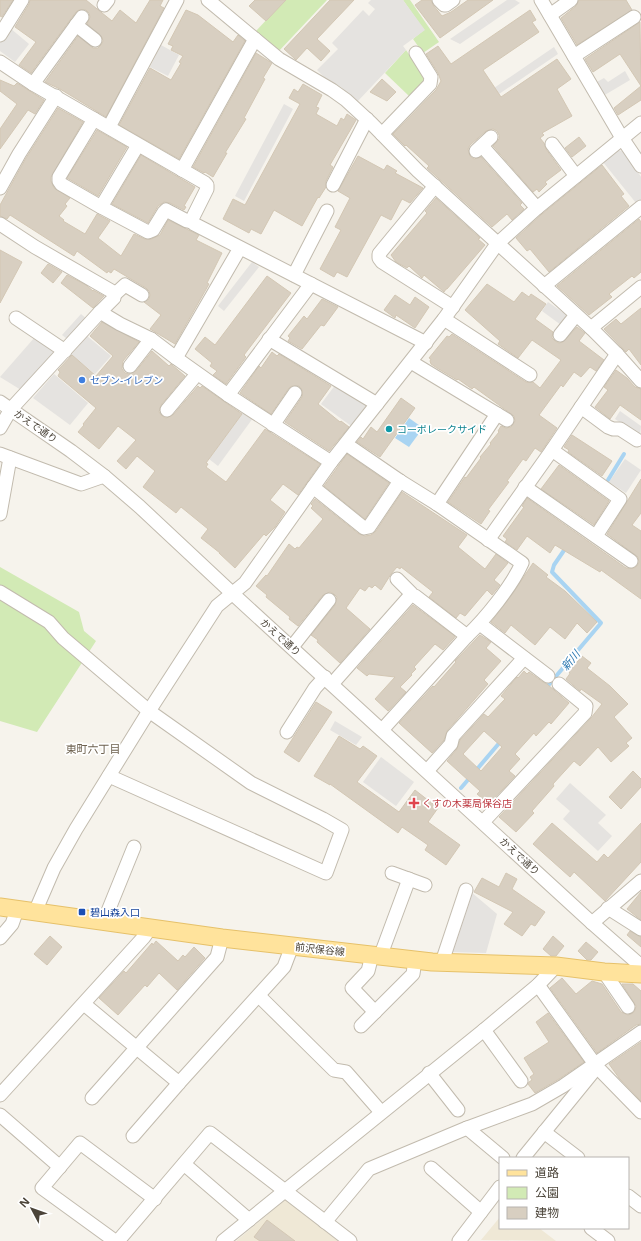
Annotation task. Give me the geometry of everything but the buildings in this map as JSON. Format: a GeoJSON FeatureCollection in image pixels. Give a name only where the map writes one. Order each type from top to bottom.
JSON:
{"type":"FeatureCollection","features":[{"type":"Feature","properties":{"kind":"main road","name":"前沢保谷線"},"geometry":{"type":"LineString","coordinates":[[0,907],[222,938],[415,960],[556,966],[604,972],[641,974]]}},
{"type":"Feature","properties":{"kind":"street"},"geometry":{"type":"LineString","coordinates":[[0,35],[22,0]]}},
{"type":"Feature","properties":{"kind":"street"},"geometry":{"type":"LineString","coordinates":[[109,127],[177,0]]}},
{"type":"Feature","properties":{"kind":"street"},"geometry":{"type":"LineString","coordinates":[[208,0],[279,59],[332,90],[346,100],[434,186],[591,328],[641,381]]}},
{"type":"Feature","properties":{"kind":"street"},"geometry":{"type":"LineString","coordinates":[[439,0],[444,5],[453,0]]}},
{"type":"Feature","properties":{"kind":"street"},"geometry":{"type":"LineString","coordinates":[[541,0],[622,138],[641,166]]}},
{"type":"Feature","properties":{"kind":"street"},"geometry":{"type":"LineString","coordinates":[[550,15],[571,0]]}},
{"type":"Feature","properties":{"kind":"street"},"geometry":{"type":"LineString","coordinates":[[574,56],[634,17]]}},
{"type":"Feature","properties":{"kind":"street"},"geometry":{"type":"LineString","coordinates":[[33,84],[79,21],[95,40]]}},
{"type":"Feature","properties":{"kind":"street"},"geometry":{"type":"LineString","coordinates":[[182,170],[255,40]]}},
{"type":"Feature","properties":{"kind":"street"},"geometry":{"type":"LineString","coordinates":[[382,134],[430,84],[431,77],[416,53]]}},
{"type":"Feature","properties":{"kind":"street"},"geometry":{"type":"LineString","coordinates":[[0,62],[33,84],[207,185],[207,189],[192,219],[192,222]]}},
{"type":"Feature","properties":{"kind":"street"},"geometry":{"type":"LineString","coordinates":[[0,188],[19,154],[56,96]]}},
{"type":"Feature","properties":{"kind":"street"},"geometry":{"type":"LineString","coordinates":[[94,119],[59,177],[61,184],[148,232],[153,230],[166,210],[426,343]]}},
{"type":"Feature","properties":{"kind":"street"},"geometry":{"type":"LineString","coordinates":[[333,185],[367,119]]}},
{"type":"Feature","properties":{"kind":"street"},"geometry":{"type":"LineString","coordinates":[[35,912],[54,868],[108,776],[217,606],[245,583],[331,462],[444,320],[497,244],[537,208],[641,122]]}},
{"type":"Feature","properties":{"kind":"street"},"geometry":{"type":"LineString","coordinates":[[552,144],[576,176]]}},
{"type":"Feature","properties":{"kind":"street"},"geometry":{"type":"LineString","coordinates":[[101,207],[138,145]]}},
{"type":"Feature","properties":{"kind":"street"},"geometry":{"type":"LineString","coordinates":[[483,145],[537,208]]}},
{"type":"Feature","properties":{"kind":"street"},"geometry":{"type":"LineString","coordinates":[[434,186],[379,254],[379,258],[382,262],[453,307]]}},
{"type":"Feature","properties":{"kind":"street"},"geometry":{"type":"LineString","coordinates":[[544,286],[641,207]]}},
{"type":"Feature","properties":{"kind":"street"},"geometry":{"type":"LineString","coordinates":[[294,275],[327,211]]}},
{"type":"Feature","properties":{"kind":"street"},"geometry":{"type":"LineString","coordinates":[[0,224],[35,247],[113,292],[114,295]]}},
{"type":"Feature","properties":{"kind":"street"},"geometry":{"type":"LineString","coordinates":[[176,358],[240,248]]}},
{"type":"Feature","properties":{"kind":"street"},"geometry":{"type":"LineString","coordinates":[[228,395],[311,284]]}},
{"type":"Feature","properties":{"kind":"street"},"geometry":{"type":"LineString","coordinates":[[0,428],[5,406],[65,351],[114,298],[114,295],[125,285],[142,295]]}},
{"type":"Feature","properties":{"kind":"street"},"geometry":{"type":"LineString","coordinates":[[591,328],[641,286]]}},
{"type":"Feature","properties":{"kind":"street"},"geometry":{"type":"LineString","coordinates":[[100,312],[120,324],[151,339],[197,374],[331,462]]}},
{"type":"Feature","properties":{"kind":"street"},"geometry":{"type":"LineString","coordinates":[[560,335],[576,315]]}},
{"type":"Feature","properties":{"kind":"street"},"geometry":{"type":"LineString","coordinates":[[16,318],[65,351]]}},
{"type":"Feature","properties":{"kind":"street"},"geometry":{"type":"LineString","coordinates":[[444,320],[530,375]]}},
{"type":"Feature","properties":{"kind":"street"},"geometry":{"type":"LineString","coordinates":[[130,366],[151,339]]}},
{"type":"Feature","properties":{"kind":"street"},"geometry":{"type":"LineString","coordinates":[[269,339],[378,404]]}},
{"type":"Feature","properties":{"kind":"street"},"geometry":{"type":"LineString","coordinates":[[488,540],[552,450],[617,354]]}},
{"type":"Feature","properties":{"kind":"street"},"geometry":{"type":"LineString","coordinates":[[410,362],[502,417],[437,504]]}},
{"type":"Feature","properties":{"kind":"street"},"geometry":{"type":"LineString","coordinates":[[167,410],[197,374]]}},
{"type":"Feature","properties":{"kind":"street"},"geometry":{"type":"LineString","coordinates":[[273,425],[295,393]]}},
{"type":"Feature","properties":{"kind":"street","name":"かえで通り"},"geometry":{"type":"LineString","coordinates":[[5,406],[104,476],[140,507],[551,886],[641,966]]}},
{"type":"Feature","properties":{"kind":"street"},"geometry":{"type":"LineString","coordinates":[[580,407],[613,429],[620,429],[637,440]]}},
{"type":"Feature","properties":{"kind":"street"},"geometry":{"type":"LineString","coordinates":[[346,444],[437,504],[522,563],[507,587],[480,624],[467,636],[382,730]]}},
{"type":"Feature","properties":{"kind":"street"},"geometry":{"type":"LineString","coordinates":[[552,450],[620,499],[596,536]]}},
{"type":"Feature","properties":{"kind":"street"},"geometry":{"type":"LineString","coordinates":[[0,514],[5,456],[81,484],[104,476]]}},
{"type":"Feature","properties":{"kind":"street"},"geometry":{"type":"LineString","coordinates":[[313,487],[364,528],[367,528],[400,481]]}},
{"type":"Feature","properties":{"kind":"street"},"geometry":{"type":"LineString","coordinates":[[525,487],[631,560]]}},
{"type":"Feature","properties":{"kind":"street"},"geometry":{"type":"LineString","coordinates":[[397,579],[411,593],[412,596],[415,596],[467,636]]}},
{"type":"Feature","properties":{"kind":"street"},"geometry":{"type":"LineString","coordinates":[[0,592],[50,622],[63,638],[149,711],[251,783],[323,818],[342,830],[326,873],[108,776]]}},
{"type":"Feature","properties":{"kind":"street"},"geometry":{"type":"LineString","coordinates":[[287,732],[315,688],[328,680],[409,597],[412,596]]}},
{"type":"Feature","properties":{"kind":"street"},"geometry":{"type":"LineString","coordinates":[[292,647],[329,600]]}},
{"type":"Feature","properties":{"kind":"street"},"geometry":{"type":"LineString","coordinates":[[480,624],[548,676]]}},
{"type":"Feature","properties":{"kind":"street"},"geometry":{"type":"LineString","coordinates":[[427,771],[451,744],[453,736],[524,658]]}},
{"type":"Feature","properties":{"kind":"street"},"geometry":{"type":"LineString","coordinates":[[483,822],[584,713],[586,706],[559,684]]}},
{"type":"Feature","properties":{"kind":"street"},"geometry":{"type":"LineString","coordinates":[[104,921],[134,847]]}},
{"type":"Feature","properties":{"kind":"street"},"geometry":{"type":"LineString","coordinates":[[392,873],[425,885]]}},
{"type":"Feature","properties":{"kind":"street"},"geometry":{"type":"LineString","coordinates":[[375,1012],[352,988],[368,971],[377,956],[384,949],[409,879]]}},
{"type":"Feature","properties":{"kind":"street"},"geometry":{"type":"LineString","coordinates":[[592,922],[641,881]]}},
{"type":"Feature","properties":{"kind":"street"},"geometry":{"type":"LineString","coordinates":[[442,962],[466,890]]}},
{"type":"Feature","properties":{"kind":"street"},"geometry":{"type":"LineString","coordinates":[[608,908],[641,929]]}},
{"type":"Feature","properties":{"kind":"street"},"geometry":{"type":"LineString","coordinates":[[0,938],[12,924],[17,910]]}},
{"type":"Feature","properties":{"kind":"street"},"geometry":{"type":"LineString","coordinates":[[0,1095],[84,1004],[144,937],[151,927]]}},
{"type":"Feature","properties":{"kind":"street"},"geometry":{"type":"LineString","coordinates":[[92,1098],[217,957],[222,938]]}},
{"type":"Feature","properties":{"kind":"street"},"geometry":{"type":"LineString","coordinates":[[133,1136],[284,967],[292,946]]}},
{"type":"Feature","properties":{"kind":"street"},"geometry":{"type":"LineString","coordinates":[[361,1026],[414,974],[415,960]]}},
{"type":"Feature","properties":{"kind":"street"},"geometry":{"type":"LineString","coordinates":[[223,1241],[484,1030],[538,985],[556,966]]}},
{"type":"Feature","properties":{"kind":"street"},"geometry":{"type":"LineString","coordinates":[[604,972],[628,1007]]}},
{"type":"Feature","properties":{"kind":"street"},"geometry":{"type":"LineString","coordinates":[[538,985],[596,1066],[641,1111]]}},
{"type":"Feature","properties":{"kind":"street"},"geometry":{"type":"LineString","coordinates":[[259,996],[334,1070],[346,1072],[381,1112]]}},
{"type":"Feature","properties":{"kind":"street"},"geometry":{"type":"LineString","coordinates":[[84,1004],[179,1083]]}},
{"type":"Feature","properties":{"kind":"street"},"geometry":{"type":"LineString","coordinates":[[484,1030],[521,1082]]}},
{"type":"Feature","properties":{"kind":"street"},"geometry":{"type":"LineString","coordinates":[[325,1222],[369,1169],[467,1128],[532,1104],[596,1066],[641,1032]]}},
{"type":"Feature","properties":{"kind":"street"},"geometry":{"type":"LineString","coordinates":[[524,1157],[596,1066]]}},
{"type":"Feature","properties":{"kind":"street"},"geometry":{"type":"LineString","coordinates":[[429,1073],[458,1110]]}},
{"type":"Feature","properties":{"kind":"street"},"geometry":{"type":"LineString","coordinates":[[0,1115],[60,1167]]}},
{"type":"Feature","properties":{"kind":"street"},"geometry":{"type":"LineString","coordinates":[[467,1128],[502,1157]]}},
{"type":"Feature","properties":{"kind":"street"},"geometry":{"type":"LineString","coordinates":[[544,1132],[577,1157]]}},
{"type":"Feature","properties":{"kind":"street"},"geometry":{"type":"LineString","coordinates":[[154,1199],[80,1143],[42,1188],[116,1241],[154,1199],[210,1133],[350,1241]]}},
{"type":"Feature","properties":{"kind":"street"},"geometry":{"type":"LineString","coordinates":[[184,1164],[249,1220]]}},
{"type":"Feature","properties":{"kind":"street"},"geometry":{"type":"LineString","coordinates":[[431,1168],[482,1212]]}},
{"type":"Feature","properties":{"kind":"street"},"geometry":{"type":"LineString","coordinates":[[459,1241],[499,1188]]}},
{"type":"Feature","properties":{"kind":"street"},"geometry":{"type":"LineString","coordinates":[[629,1197],[641,1206]]}},
{"type":"Feature","properties":{"kind":"street"},"geometry":{"type":"LineString","coordinates":[[592,1229],[608,1241]]}},
{"type":"Feature","properties":{"kind":"shaded area"},"geometry":{"type":"Polygon","coordinates":[[[371,0],[403,0],[425,30],[403,46],[406,50],[357,102],[341,87],[325,78],[317,70],[338,49],[332,43],[363,10],[369,16],[375,9],[368,3],[371,0]]]}},
{"type":"Feature","properties":{"kind":"shaded area"},"geometry":{"type":"Polygon","coordinates":[[[507,0],[515,0],[520,3],[460,44],[450,39],[507,0]]]}},
{"type":"Feature","properties":{"kind":"shaded area"},"geometry":{"type":"Polygon","coordinates":[[[10,28],[29,44],[15,62],[0,51],[0,43],[10,28]]]}},
{"type":"Feature","properties":{"kind":"shaded area"},"geometry":{"type":"Polygon","coordinates":[[[161,45],[179,55],[168,76],[150,67],[161,45]]]}},
{"type":"Feature","properties":{"kind":"shaded area"},"geometry":{"type":"Polygon","coordinates":[[[554,47],[558,54],[499,94],[494,88],[554,47]]]}},
{"type":"Feature","properties":{"kind":"shaded area"},"geometry":{"type":"Polygon","coordinates":[[[625,71],[630,80],[603,96],[595,83],[604,78],[608,82],[625,71]]]}},
{"type":"Feature","properties":{"kind":"shaded area"},"geometry":{"type":"Polygon","coordinates":[[[284,104],[293,109],[244,201],[235,196],[284,104]]]}},
{"type":"Feature","properties":{"kind":"shaded area"},"geometry":{"type":"Polygon","coordinates":[[[618,150],[625,152],[641,177],[641,199],[636,203],[603,162],[618,150]]]}},
{"type":"Feature","properties":{"kind":"shaded area"},"geometry":{"type":"Polygon","coordinates":[[[252,262],[259,267],[224,311],[218,306],[252,262]]]}},
{"type":"Feature","properties":{"kind":"shaded area"},"geometry":{"type":"Polygon","coordinates":[[[548,302],[568,316],[561,325],[542,311],[548,302]]]}},
{"type":"Feature","properties":{"kind":"shaded area"},"geometry":{"type":"Polygon","coordinates":[[[81,314],[89,321],[71,342],[62,335],[81,314]]]}},
{"type":"Feature","properties":{"kind":"shaded area"},"geometry":{"type":"Polygon","coordinates":[[[87,336],[111,356],[95,374],[71,355],[87,336]]]}},
{"type":"Feature","properties":{"kind":"shaded area"},"geometry":{"type":"Polygon","coordinates":[[[35,337],[55,350],[57,358],[26,393],[0,377],[35,337]]]}},
{"type":"Feature","properties":{"kind":"shaded area"},"geometry":{"type":"Polygon","coordinates":[[[54,374],[88,403],[70,425],[33,398],[54,374]]]}},
{"type":"Feature","properties":{"kind":"shaded area"},"geometry":{"type":"Polygon","coordinates":[[[336,384],[369,406],[354,428],[321,404],[336,384]]]}},
{"type":"Feature","properties":{"kind":"shaded area"},"geometry":{"type":"Polygon","coordinates":[[[244,411],[253,418],[218,466],[209,459],[244,411]]]}},
{"type":"Feature","properties":{"kind":"shaded area"},"geometry":{"type":"Polygon","coordinates":[[[620,411],[641,426],[640,436],[615,419],[620,411]]]}},
{"type":"Feature","properties":{"kind":"shaded area"},"geometry":{"type":"Polygon","coordinates":[[[625,459],[641,470],[626,493],[609,482],[625,459]]]}},
{"type":"Feature","properties":{"kind":"shaded area"},"geometry":{"type":"Polygon","coordinates":[[[335,721],[362,737],[356,745],[330,730],[335,721]]]}},
{"type":"Feature","properties":{"kind":"shaded area"},"geometry":{"type":"Polygon","coordinates":[[[381,757],[414,782],[396,806],[363,782],[381,757]]]}},
{"type":"Feature","properties":{"kind":"shaded area"},"geometry":{"type":"Polygon","coordinates":[[[570,783],[606,815],[598,823],[612,836],[598,851],[563,819],[570,811],[556,799],[570,783]]]}},
{"type":"Feature","properties":{"kind":"shaded area"},"geometry":{"type":"Polygon","coordinates":[[[471,892],[497,914],[486,953],[452,952],[471,892]]]}},
{"type":"Feature","properties":{"kind":"shaded area"},"geometry":{"type":"Polygon","coordinates":[[[286,1199],[338,1241],[236,1241],[286,1199]]]}},
{"type":"Feature","properties":{"kind":"shaded area"},"geometry":{"type":"Polygon","coordinates":[[[499,1218],[499,1229],[540,1229],[556,1241],[481,1240],[499,1218]]]}},
{"type":"Feature","properties":{"kind":"green space"},"geometry":{"type":"Polygon","coordinates":[[[285,0],[327,0],[278,52],[256,31],[285,0]]]}},
{"type":"Feature","properties":{"kind":"green space"},"geometry":{"type":"Polygon","coordinates":[[[403,0],[410,0],[439,42],[423,53],[413,39],[424,30],[403,0]]]}},
{"type":"Feature","properties":{"kind":"green space"},"geometry":{"type":"Polygon","coordinates":[[[406,50],[424,76],[423,82],[409,96],[385,73],[406,50]]]}},
{"type":"Feature","properties":{"kind":"green space"},"geometry":{"type":"Polygon","coordinates":[[[0,567],[79,612],[84,631],[96,641],[37,732],[0,721],[0,567]]]}},
{"type":"Feature","properties":{"kind":"water"},"geometry":{"type":"Polygon","coordinates":[[[409,418],[423,428],[409,447],[395,438],[409,418]]]}},
{"type":"Feature","properties":{"kind":"waterway","name":"新川"},"geometry":{"type":"LineString","coordinates":[[608,480],[624,454]]}},
{"type":"Feature","properties":{"kind":"waterway","name":"新川"},"geometry":{"type":"LineString","coordinates":[[546,688],[601,623],[552,572],[554,565],[567,546]]}},
{"type":"Feature","properties":{"kind":"waterway","name":"新川"},"geometry":{"type":"LineString","coordinates":[[461,788],[501,741]]}},
{"type":"Feature","properties":{"kind":"place","name":"セブン-イレブン"},"geometry":{"type":"Point","coordinates":[82,380]}},
{"type":"Feature","properties":{"kind":"place","name":"コーポレークサイド"},"geometry":{"type":"Point","coordinates":[389,429]}},
{"type":"Feature","properties":{"kind":"place","name":"くすの木薬局保谷店"},"geometry":{"type":"Point","coordinates":[414,803]}},
{"type":"Feature","properties":{"kind":"place","name":"碧山森入口"},"geometry":{"type":"Point","coordinates":[82,912]}},
{"type":"Feature","properties":{"kind":"district","name":"東町六丁目"},"geometry":{"type":"Point","coordinates":[93,748]}}]}
